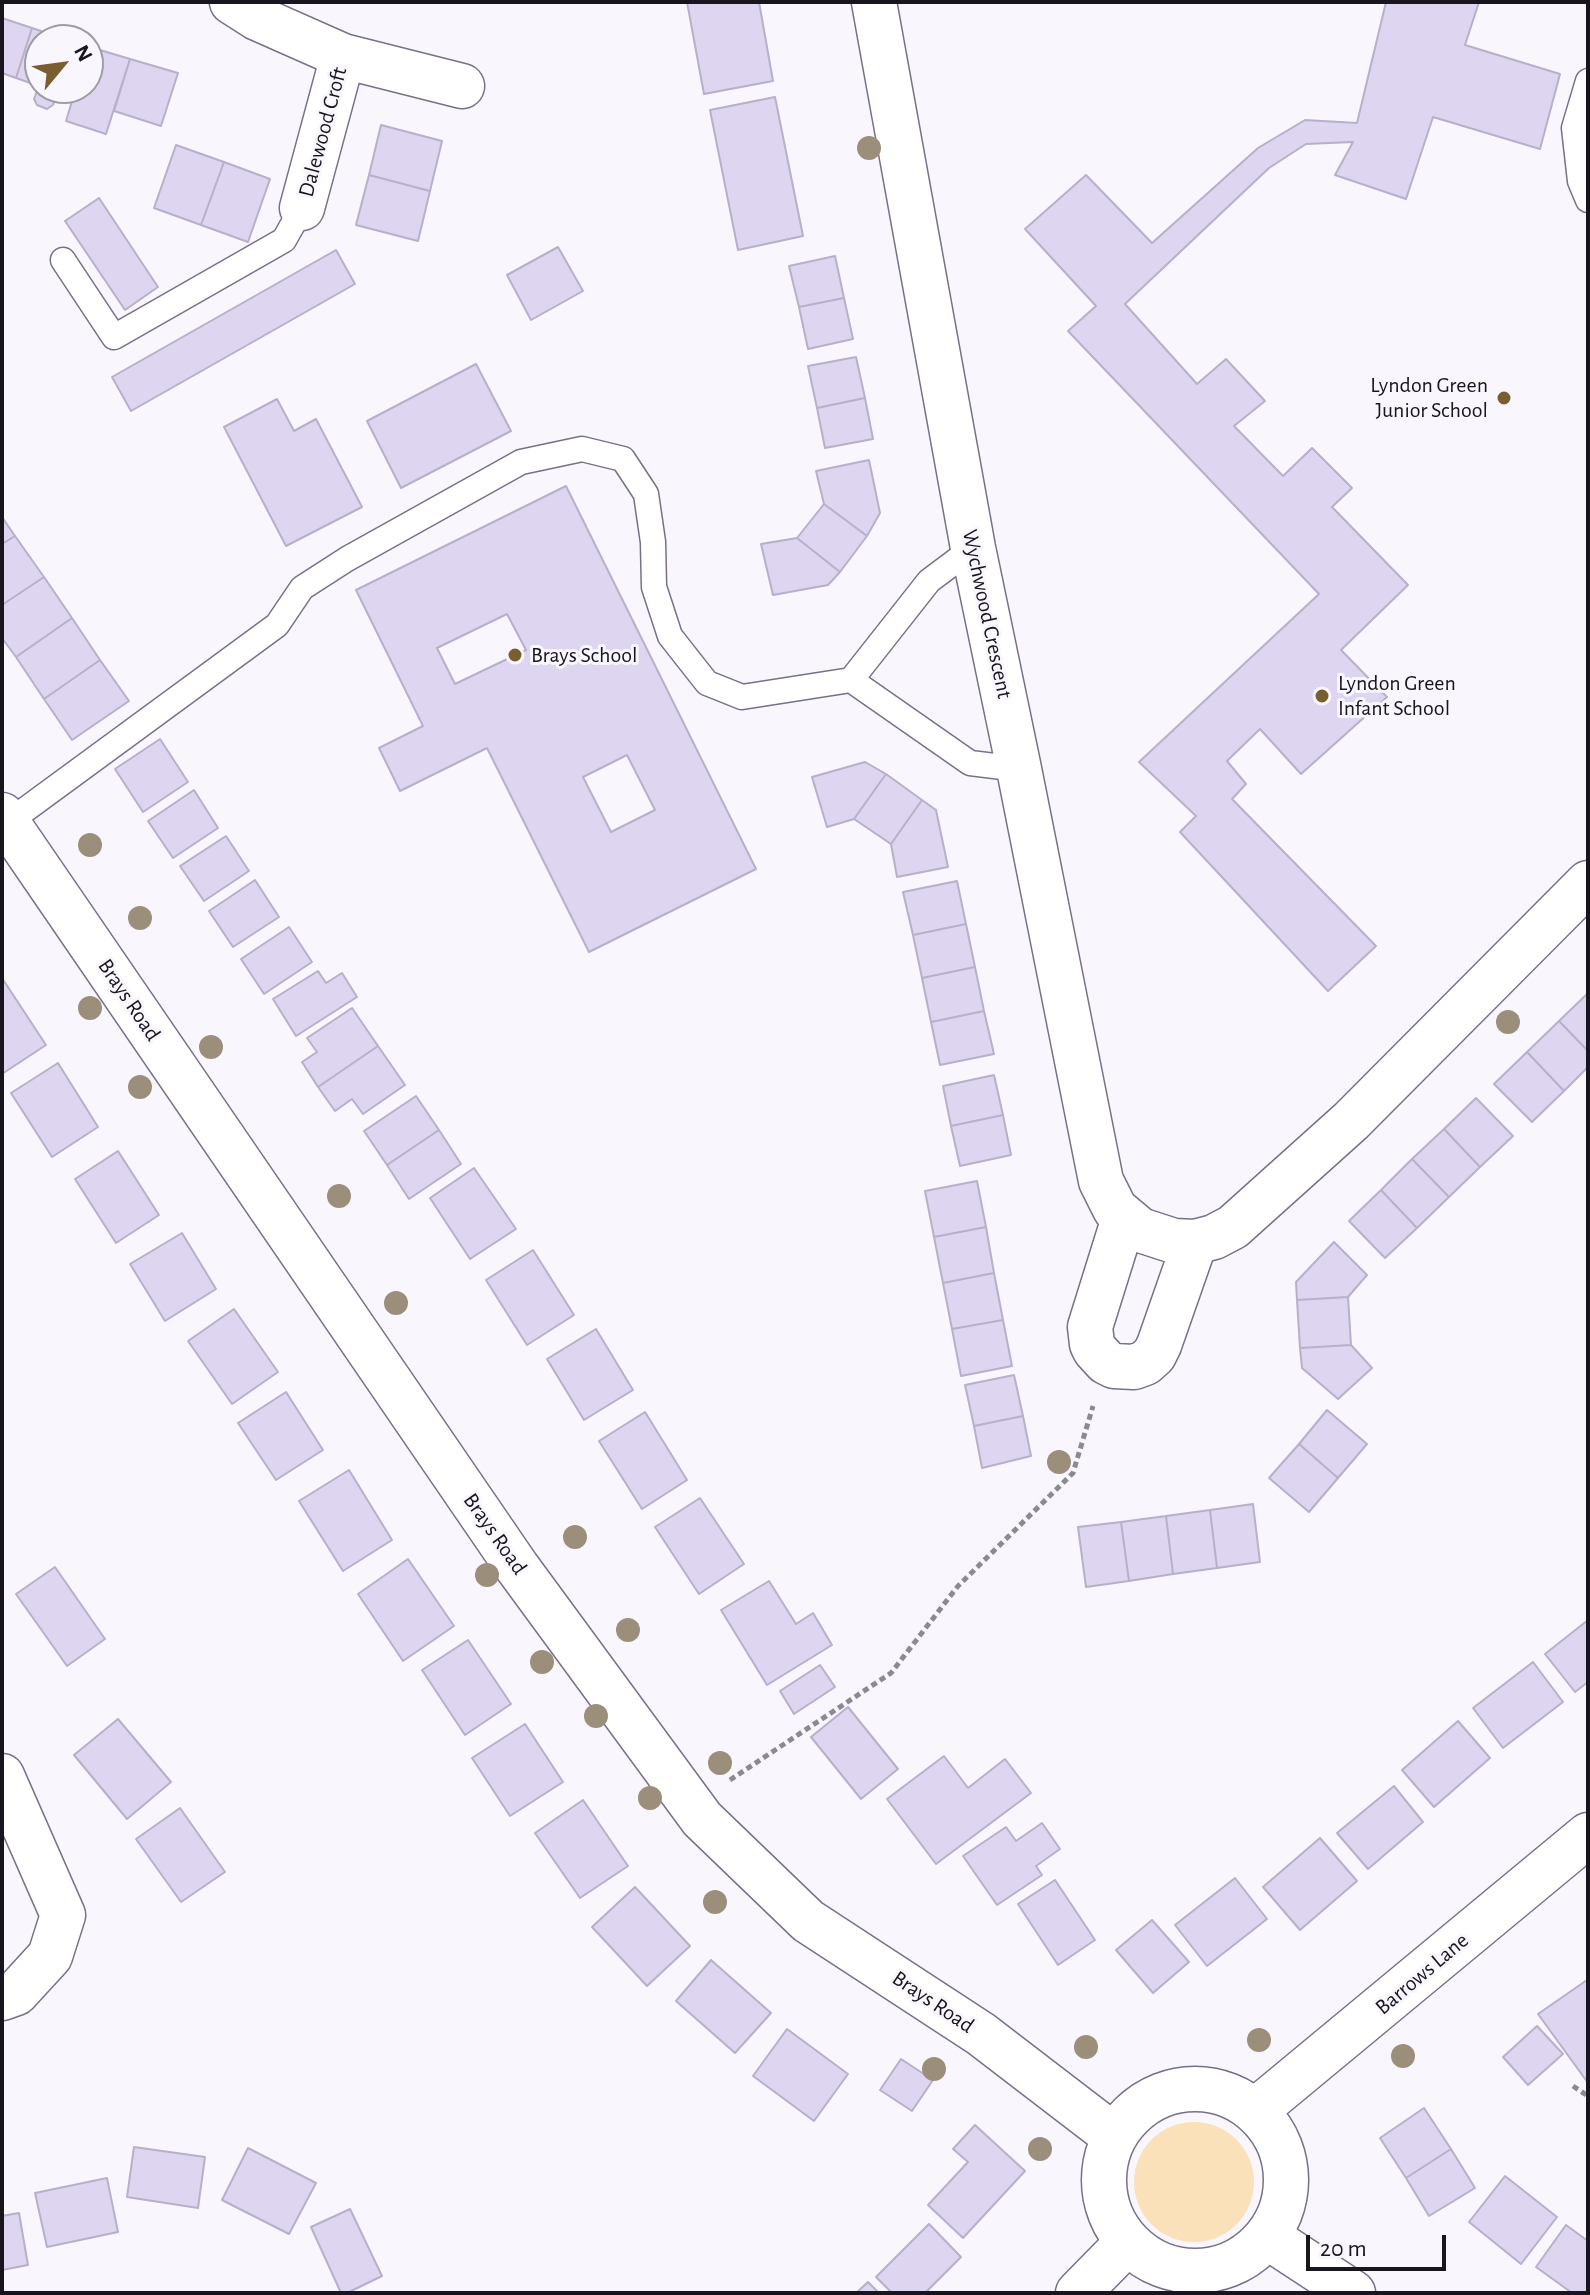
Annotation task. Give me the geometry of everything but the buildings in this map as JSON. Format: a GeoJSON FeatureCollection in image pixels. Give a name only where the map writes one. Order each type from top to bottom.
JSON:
{"type":"FeatureCollection","features":[{"type":"Feature","properties":{"kind":"street","name":"Dalewood Croft"},"geometry":{"type":"LineString","coordinates":[[232,2],[257,18],[343,56],[462,86]]}},
{"type":"Feature","properties":{"kind":"street","name":"Wychwood Crescent"},"geometry":{"type":"LineString","coordinates":[[874,2],[973,548],[1101,1181],[1115,1209],[1140,1230],[1174,1241],[1195,1242]]}},
{"type":"Feature","properties":{"kind":"street","name":"Dalewood Croft"},"geometry":{"type":"LineString","coordinates":[[302,208],[343,56]]}},
{"type":"Feature","properties":{"kind":"street","name":"Brays Road"},"geometry":{"type":"LineString","coordinates":[[5,819],[517,1567],[702,1819],[808,1921],[969,2026],[1114,2136]]}},
{"type":"Feature","properties":{"kind":"street"},"geometry":{"type":"LineString","coordinates":[[1124,1218],[1090,1327],[1092,1344],[1106,1362],[1124,1368],[1145,1363],[1154,1355],[1195,1242],[1233,1227],[1284,1183],[1351,1121],[1588,883]]}},
{"type":"Feature","properties":{"kind":"street"},"geometry":{"type":"LineString","coordinates":[[2,1776],[63,1915],[50,1956],[16,1993],[2,1998]]}},
{"type":"Feature","properties":{"kind":"street","name":"Barrows Lane"},"geometry":{"type":"LineString","coordinates":[[1255,2111],[1588,1835]]}},
{"type":"Feature","properties":{"kind":"street"},"geometry":{"type":"LineString","coordinates":[[1206,2089],[1233,2096],[1255,2111],[1271,2129],[1281,2150],[1286,2173],[1285,2197],[1278,2219],[1265,2239],[1246,2256],[1223,2267],[1197,2272],[1172,2269],[1148,2259],[1128,2242],[1111,2219],[1104,2191],[1105,2162],[1114,2136],[1131,2114],[1153,2098],[1179,2090],[1206,2089]]}},
{"type":"Feature","properties":{"kind":"street"},"geometry":{"type":"LineString","coordinates":[[1265,2239],[1280,2245],[1353,2293]]}},
{"type":"Feature","properties":{"kind":"street"},"geometry":{"type":"LineString","coordinates":[[1078,2293],[1128,2242]]}},
{"type":"Feature","properties":{"kind":"lane"},"geometry":{"type":"LineString","coordinates":[[1588,81],[1574,128],[1580,181],[1588,200]]}},
{"type":"Feature","properties":{"kind":"lane"},"geometry":{"type":"LineString","coordinates":[[63,260],[114,337],[284,240],[302,208]]}},
{"type":"Feature","properties":{"kind":"lane"},"geometry":{"type":"LineString","coordinates":[[5,819],[277,625],[302,588],[347,559],[521,462],[582,449],[623,459],[646,494],[653,542],[654,587],[670,636],[707,683],[742,697],[851,680],[929,581],[973,548]]}},
{"type":"Feature","properties":{"kind":"lane"},"geometry":{"type":"LineString","coordinates":[[851,680],[970,763],[1019,769]]}},
{"type":"Feature","properties":{"kind":"path"},"geometry":{"type":"LineString","coordinates":[[693,1805],[891,1673],[958,1586],[1073,1473],[1106,1362]]}},
{"type":"Feature","properties":{"kind":"path"},"geometry":{"type":"LineString","coordinates":[[1573,2086],[1588,2096]]}},
{"type":"Feature","properties":{"kind":"shaded area"},"geometry":{"type":"Polygon","coordinates":[[[1194,2122],[1217,2127],[1236,2140],[1249,2159],[1254,2182],[1249,2205],[1236,2224],[1217,2237],[1194,2242],[1171,2237],[1152,2224],[1139,2205],[1134,2182],[1139,2159],[1152,2140],[1171,2127],[1194,2122]]]}},
{"type":"Feature","properties":{"kind":"place","name":"Lyndon Green Junior School"},"geometry":{"type":"Point","coordinates":[1504,398]}},
{"type":"Feature","properties":{"kind":"place","name":"Brays School"},"geometry":{"type":"Point","coordinates":[515,655]}},
{"type":"Feature","properties":{"kind":"place","name":"Lyndon Green Infant School"},"geometry":{"type":"Point","coordinates":[1322,696]}}]}
